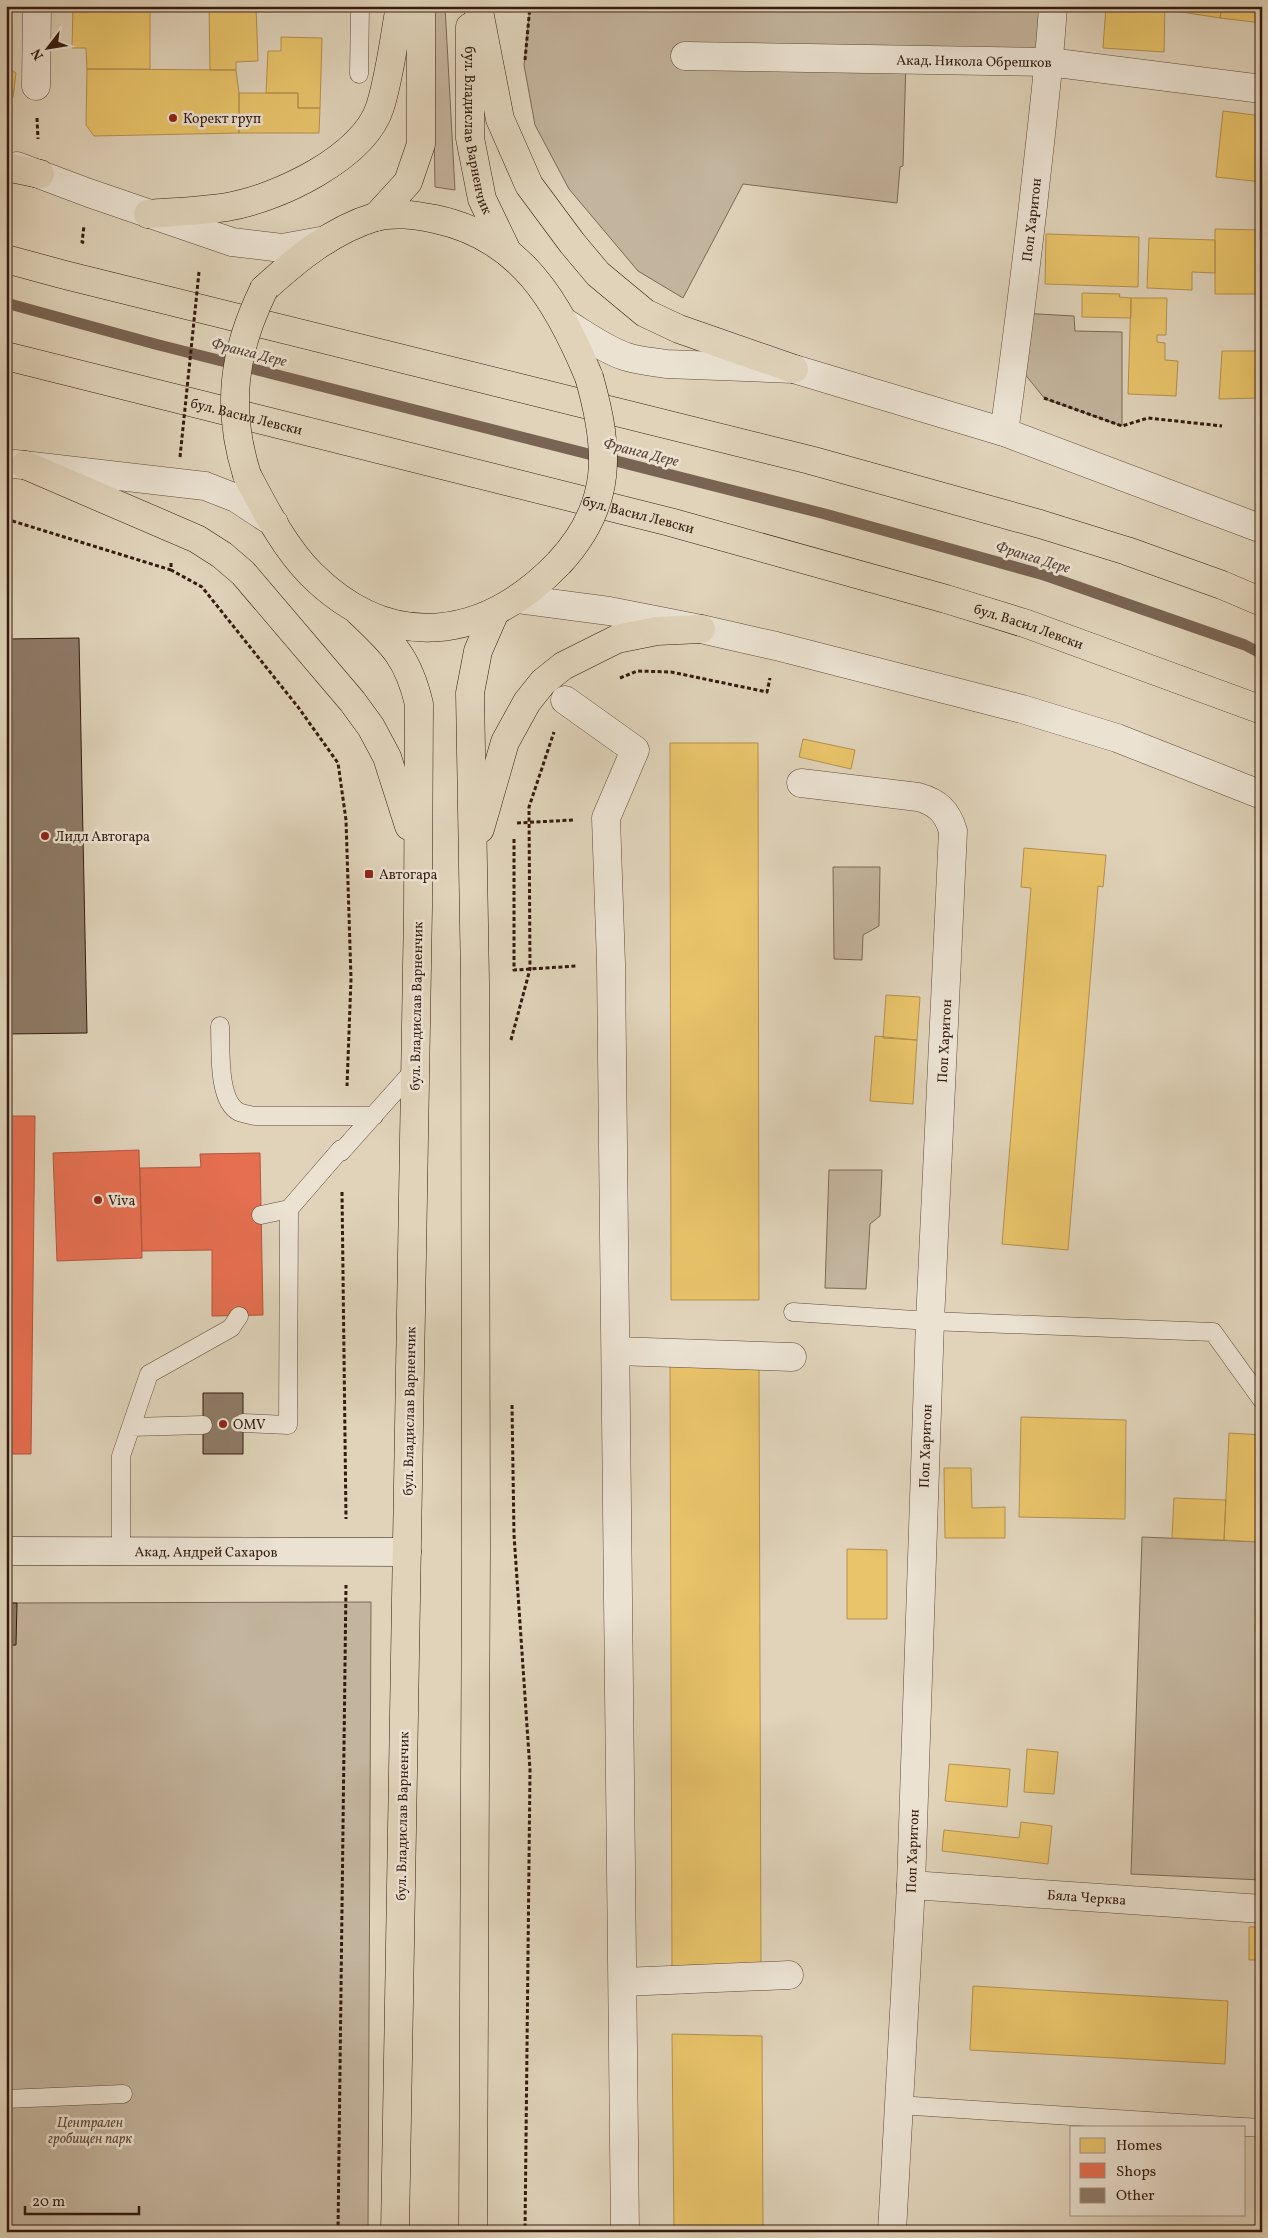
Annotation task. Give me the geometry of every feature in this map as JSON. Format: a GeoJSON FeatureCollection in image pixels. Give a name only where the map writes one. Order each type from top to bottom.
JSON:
{"type":"FeatureCollection","features":[{"type":"Feature","properties":{"kind":"main road"},"geometry":{"type":"LineString","coordinates":[[148,214],[227,207],[252,201],[311,175],[356,142],[371,125],[380,108],[400,6]]}},
{"type":"Feature","properties":{"kind":"main road"},"geometry":{"type":"LineString","coordinates":[[376,217],[408,182],[419,156],[421,125],[420,6]]}},
{"type":"Feature","properties":{"kind":"main road","name":"бул. Владислав Варненчик"},"geometry":{"type":"LineString","coordinates":[[470,6],[470,138],[482,199],[506,249]]}},
{"type":"Feature","properties":{"kind":"main road"},"geometry":{"type":"LineString","coordinates":[[478,6],[500,119],[526,177],[572,243],[598,274],[645,313],[679,329],[794,369]]}},
{"type":"Feature","properties":{"kind":"main road"},"geometry":{"type":"LineString","coordinates":[[6,167],[40,174]]}},
{"type":"Feature","properties":{"kind":"main road"},"geometry":{"type":"LineString","coordinates":[[400,214],[454,223],[482,235],[506,249],[525,267],[547,295],[564,322],[589,377],[596,401],[603,466],[600,490],[586,531],[559,564],[539,584],[506,605],[465,622],[436,628],[416,628],[384,623],[358,611],[334,595],[310,574],[274,523],[247,476],[236,429],[235,377],[245,333],[264,289],[309,250],[376,217],[400,214]]}},
{"type":"Feature","properties":{"kind":"main road"},"geometry":{"type":"LineString","coordinates":[[6,259],[74,278],[810,460],[1040,524],[1118,548],[1222,585],[1262,602]]}},
{"type":"Feature","properties":{"kind":"main road","name":"бул. Васил Левски"},"geometry":{"type":"LineString","coordinates":[[6,356],[670,522],[946,599],[1027,624],[1262,710]]}},
{"type":"Feature","properties":{"kind":"main road"},"geometry":{"type":"LineString","coordinates":[[16,464],[174,528],[222,555],[243,573],[352,700],[371,727],[388,757],[398,784],[418,861]]}},
{"type":"Feature","properties":{"kind":"main road"},"geometry":{"type":"LineString","coordinates":[[473,2232],[476,1530],[475,981],[470,693],[478,651],[506,605]]}},
{"type":"Feature","properties":{"kind":"main road","name":"бул. Владислав Варненчик"},"geometry":{"type":"LineString","coordinates":[[358,611],[392,644],[414,682],[419,704],[415,1069],[395,2232]]}},
{"type":"Feature","properties":{"kind":"main road"},"geometry":{"type":"LineString","coordinates":[[472,857],[505,742],[527,702],[542,682],[563,666],[617,639],[657,631],[701,629]]}},
{"type":"Feature","properties":{"kind":"street"},"geometry":{"type":"LineString","coordinates":[[36,86],[37,6]]}},
{"type":"Feature","properties":{"kind":"street","name":"Поп Харитон"},"geometry":{"type":"LineString","coordinates":[[1004,432],[1015,362],[1049,62],[1052,6]]}},
{"type":"Feature","properties":{"kind":"street","name":"Акад. Никола Обрешков"},"geometry":{"type":"LineString","coordinates":[[685,56],[1049,62],[1262,89]]}},
{"type":"Feature","properties":{"kind":"street"},"geometry":{"type":"LineString","coordinates":[[6,162],[148,214],[232,242],[261,247],[282,248],[326,240]]}},
{"type":"Feature","properties":{"kind":"street"},"geometry":{"type":"LineString","coordinates":[[564,322],[626,357],[666,364],[794,369],[1004,432],[1262,529]]}},
{"type":"Feature","properties":{"kind":"street"},"geometry":{"type":"LineString","coordinates":[[16,464],[205,486],[236,498],[274,523]]}},
{"type":"Feature","properties":{"kind":"street"},"geometry":{"type":"LineString","coordinates":[[506,605],[609,611],[776,646],[1022,709],[1117,738],[1262,795]]}},
{"type":"Feature","properties":{"kind":"street"},"geometry":{"type":"LineString","coordinates":[[565,700],[635,750],[606,818],[611,964],[625,2232]]}},
{"type":"Feature","properties":{"kind":"street","name":"Поп Харитон"},"geometry":{"type":"LineString","coordinates":[[801,783],[931,800],[950,818],[954,830],[930,1321],[911,1885],[892,2232]]}},
{"type":"Feature","properties":{"kind":"street"},"geometry":{"type":"LineString","coordinates":[[616,1351],[792,1357]]}},
{"type":"Feature","properties":{"kind":"street","name":"Акад. Андрей Сахаров"},"geometry":{"type":"LineString","coordinates":[[6,1551],[407,1552]]}},
{"type":"Feature","properties":{"kind":"street","name":"Бяла Черква"},"geometry":{"type":"LineString","coordinates":[[911,1885],[1262,1909]]}},
{"type":"Feature","properties":{"kind":"street"},"geometry":{"type":"LineString","coordinates":[[623,1982],[789,1975]]}},
{"type":"Feature","properties":{"kind":"lane"},"geometry":{"type":"LineString","coordinates":[[359,74],[360,6]]}},
{"type":"Feature","properties":{"kind":"lane"},"geometry":{"type":"LineString","coordinates":[[220,1026],[223,1083],[227,1100],[238,1112],[255,1116],[374,1116]]}},
{"type":"Feature","properties":{"kind":"lane"},"geometry":{"type":"LineString","coordinates":[[261,1215],[290,1209],[341,1149],[341,1152],[415,1069]]}},
{"type":"Feature","properties":{"kind":"lane"},"geometry":{"type":"LineString","coordinates":[[243,1422],[288,1425],[290,1209]]}},
{"type":"Feature","properties":{"kind":"lane"},"geometry":{"type":"LineString","coordinates":[[793,1312],[930,1321],[1213,1332],[1262,1400]]}},
{"type":"Feature","properties":{"kind":"lane"},"geometry":{"type":"LineString","coordinates":[[121,1550],[121,1456],[148,1374],[231,1328],[239,1316]]}},
{"type":"Feature","properties":{"kind":"lane"},"geometry":{"type":"LineString","coordinates":[[131,1427],[203,1425]]}},
{"type":"Feature","properties":{"kind":"lane"},"geometry":{"type":"LineString","coordinates":[[6,2099],[123,2094]]}},
{"type":"Feature","properties":{"kind":"lane"},"geometry":{"type":"LineString","coordinates":[[898,2105],[1227,2126]]}},
{"type":"Feature","properties":{"kind":"lane"},"geometry":{"type":"LineString","coordinates":[[1246,2127],[1262,2128]]}},
{"type":"Feature","properties":{"kind":"path"},"geometry":{"type":"LineString","coordinates":[[524,65],[530,6]]}},
{"type":"Feature","properties":{"kind":"path"},"geometry":{"type":"LineString","coordinates":[[36,86],[40,174]]}},
{"type":"Feature","properties":{"kind":"path"},"geometry":{"type":"LineString","coordinates":[[180,457],[199,272]]}},
{"type":"Feature","properties":{"kind":"path"},"geometry":{"type":"LineString","coordinates":[[1015,362],[1045,399],[1122,426],[1148,418],[1222,426]]}},
{"type":"Feature","properties":{"kind":"path"},"geometry":{"type":"LineString","coordinates":[[6,519],[171,570],[202,587],[298,707],[338,763],[346,820],[351,979],[344,1116]]}},
{"type":"Feature","properties":{"kind":"path"},"geometry":{"type":"LineString","coordinates":[[171,570],[174,528]]}},
{"type":"Feature","properties":{"kind":"path"},"geometry":{"type":"LineString","coordinates":[[510,1045],[530,969],[529,807],[565,700]]}},
{"type":"Feature","properties":{"kind":"path"},"geometry":{"type":"LineString","coordinates":[[514,823],[606,818]]}},
{"type":"Feature","properties":{"kind":"path"},"geometry":{"type":"LineString","coordinates":[[514,833],[514,970],[611,964]]}},
{"type":"Feature","properties":{"kind":"path"},"geometry":{"type":"LineString","coordinates":[[338,2232],[347,1551],[341,1152]]}},
{"type":"Feature","properties":{"kind":"path"},"geometry":{"type":"LineString","coordinates":[[512,1398],[514,1535],[530,1770],[525,2232]]}},
{"type":"Feature","properties":{"kind":"green space"},"geometry":{"type":"Polygon","coordinates":[[[432,6],[445,6],[455,190],[435,187],[432,6]]]}},
{"type":"Feature","properties":{"kind":"green space"},"geometry":{"type":"Polygon","coordinates":[[[530,6],[1052,6],[1049,62],[906,60],[903,166],[900,167],[897,203],[743,184],[683,298],[638,271],[569,189],[535,125],[524,65],[530,6]]]}},
{"type":"Feature","properties":{"kind":"green space"},"geometry":{"type":"Polygon","coordinates":[[[1020,313],[1074,316],[1075,331],[1122,332],[1122,426],[1045,399],[1015,362],[1020,313]]]}},
{"type":"Feature","properties":{"kind":"green space"},"geometry":{"type":"Polygon","coordinates":[[[833,867],[880,867],[879,926],[863,935],[862,960],[834,959],[833,867]]]}},
{"type":"Feature","properties":{"kind":"green space"},"geometry":{"type":"Polygon","coordinates":[[[829,1170],[882,1170],[880,1216],[870,1224],[866,1289],[825,1288],[829,1170]]]}},
{"type":"Feature","properties":{"kind":"green space"},"geometry":{"type":"Polygon","coordinates":[[[1142,1537],[1262,1542],[1262,1880],[1131,1874],[1142,1537]]]}},
{"type":"Feature","properties":{"kind":"green space","name":"Централен гробищен парк"},"geometry":{"type":"Polygon","coordinates":[[[371,1602],[368,2232],[6,2232],[6,1603],[371,1602]]]}},
{"type":"Feature","properties":{"kind":"building: Homes"},"geometry":{"type":"Polygon","coordinates":[[[73,6],[150,6],[150,69],[87,69],[86,48],[72,48],[73,6]]]}},
{"type":"Feature","properties":{"kind":"building: Homes"},"geometry":{"type":"Polygon","coordinates":[[[209,6],[256,6],[258,61],[236,62],[236,70],[210,70],[209,6]]]}},
{"type":"Feature","properties":{"kind":"building: Homes"},"geometry":{"type":"Polygon","coordinates":[[[1106,6],[1165,6],[1164,52],[1103,48],[1106,6]]]}},
{"type":"Feature","properties":{"kind":"building: Homes"},"geometry":{"type":"Polygon","coordinates":[[[1176,6],[1222,6],[1220,18],[1175,11],[1176,6]]]}},
{"type":"Feature","properties":{"kind":"building: Homes"},"geometry":{"type":"Polygon","coordinates":[[[1222,6],[1262,6],[1262,23],[1220,18],[1222,6]]]}},
{"type":"Feature","properties":{"kind":"building: Homes"},"geometry":{"type":"Polygon","coordinates":[[[281,37],[322,38],[320,108],[298,108],[298,93],[266,93],[268,51],[281,51],[281,37]]]}},
{"type":"Feature","properties":{"kind":"building: Homes"},"geometry":{"type":"Polygon","coordinates":[[[6,66],[16,73],[13,97],[6,106],[6,66]]]}},
{"type":"Feature","properties":{"kind":"building: Homes"},"geometry":{"type":"Polygon","coordinates":[[[87,69],[236,70],[239,93],[239,133],[94,136],[86,125],[87,69]]]}},
{"type":"Feature","properties":{"kind":"building: Homes"},"geometry":{"type":"Polygon","coordinates":[[[239,93],[298,93],[298,108],[320,108],[319,133],[239,133],[239,93]]]}},
{"type":"Feature","properties":{"kind":"building: Homes"},"geometry":{"type":"Polygon","coordinates":[[[1223,111],[1262,116],[1262,182],[1216,177],[1223,111]]]}},
{"type":"Feature","properties":{"kind":"building: Homes"},"geometry":{"type":"Polygon","coordinates":[[[1215,229],[1262,230],[1262,294],[1215,294],[1215,229]]]}},
{"type":"Feature","properties":{"kind":"building: Homes"},"geometry":{"type":"Polygon","coordinates":[[[1046,234],[1139,237],[1138,287],[1045,284],[1046,234]]]}},
{"type":"Feature","properties":{"kind":"building: Homes"},"geometry":{"type":"Polygon","coordinates":[[[1149,238],[1215,240],[1215,273],[1192,272],[1192,290],[1147,288],[1149,238]]]}},
{"type":"Feature","properties":{"kind":"building: Homes"},"geometry":{"type":"Polygon","coordinates":[[[1082,293],[1120,294],[1119,297],[1131,298],[1131,318],[1082,317],[1082,293]]]}},
{"type":"Feature","properties":{"kind":"building: Homes"},"geometry":{"type":"Polygon","coordinates":[[[1131,298],[1167,298],[1166,335],[1157,335],[1157,342],[1165,343],[1165,360],[1178,361],[1176,396],[1128,394],[1131,298]]]}},
{"type":"Feature","properties":{"kind":"building: Homes"},"geometry":{"type":"Polygon","coordinates":[[[1222,351],[1262,351],[1262,398],[1219,399],[1222,351]]]}},
{"type":"Feature","properties":{"kind":"building: Homes"},"geometry":{"type":"Polygon","coordinates":[[[803,739],[855,750],[851,769],[799,757],[803,739]]]}},
{"type":"Feature","properties":{"kind":"building: Homes"},"geometry":{"type":"Polygon","coordinates":[[[670,743],[758,743],[759,1300],[671,1300],[670,743]]]}},
{"type":"Feature","properties":{"kind":"building: Homes"},"geometry":{"type":"Polygon","coordinates":[[[1024,848],[1106,855],[1103,887],[1098,886],[1068,1250],[1002,1244],[1031,888],[1021,887],[1024,848]]]}},
{"type":"Feature","properties":{"kind":"building: Homes"},"geometry":{"type":"Polygon","coordinates":[[[886,995],[920,997],[917,1040],[883,1038],[886,995]]]}},
{"type":"Feature","properties":{"kind":"building: Homes"},"geometry":{"type":"Polygon","coordinates":[[[875,1036],[917,1040],[913,1104],[870,1101],[875,1036]]]}},
{"type":"Feature","properties":{"kind":"building: Homes"},"geometry":{"type":"Polygon","coordinates":[[[759,1362],[761,1971],[672,1970],[670,1363],[759,1362]]]}},
{"type":"Feature","properties":{"kind":"building: Homes"},"geometry":{"type":"Polygon","coordinates":[[[1021,1417],[1126,1420],[1125,1519],[1019,1517],[1021,1417]]]}},
{"type":"Feature","properties":{"kind":"building: Homes"},"geometry":{"type":"Polygon","coordinates":[[[1229,1433],[1262,1435],[1260,1542],[1224,1540],[1229,1433]]]}},
{"type":"Feature","properties":{"kind":"building: Homes"},"geometry":{"type":"Polygon","coordinates":[[[944,1468],[971,1468],[972,1508],[1005,1507],[1005,1538],[945,1538],[944,1468]]]}},
{"type":"Feature","properties":{"kind":"building: Homes"},"geometry":{"type":"Polygon","coordinates":[[[1174,1498],[1226,1500],[1224,1540],[1172,1538],[1174,1498]]]}},
{"type":"Feature","properties":{"kind":"building: Homes"},"geometry":{"type":"Polygon","coordinates":[[[847,1549],[887,1550],[887,1619],[847,1619],[847,1549]]]}},
{"type":"Feature","properties":{"kind":"building: Homes"},"geometry":{"type":"Polygon","coordinates":[[[1258,1571],[1262,1571],[1262,1632],[1255,1632],[1258,1571]]]}},
{"type":"Feature","properties":{"kind":"building: Homes"},"geometry":{"type":"Polygon","coordinates":[[[1027,1749],[1058,1752],[1054,1794],[1024,1792],[1027,1749]]]}},
{"type":"Feature","properties":{"kind":"building: Homes"},"geometry":{"type":"Polygon","coordinates":[[[949,1764],[1010,1769],[1007,1807],[945,1801],[949,1764]]]}},
{"type":"Feature","properties":{"kind":"building: Homes"},"geometry":{"type":"Polygon","coordinates":[[[1021,1822],[1052,1826],[1048,1864],[942,1851],[944,1830],[1019,1838],[1021,1822]]]}},
{"type":"Feature","properties":{"kind":"building: Homes"},"geometry":{"type":"Polygon","coordinates":[[[1249,1927],[1262,1927],[1262,1960],[1249,1960],[1249,1927]]]}},
{"type":"Feature","properties":{"kind":"building: Homes"},"geometry":{"type":"Polygon","coordinates":[[[973,1986],[1228,2001],[1225,2064],[970,2050],[973,1986]]]}},
{"type":"Feature","properties":{"kind":"building: Homes"},"geometry":{"type":"Polygon","coordinates":[[[672,2034],[762,2036],[763,2232],[674,2232],[672,2034]]]}},
{"type":"Feature","properties":{"kind":"building: Shops"},"geometry":{"type":"Polygon","coordinates":[[[6,1116],[35,1116],[31,1454],[6,1454],[6,1116]]]}},
{"type":"Feature","properties":{"kind":"building: Shops","name":"Viva"},"geometry":{"type":"Polygon","coordinates":[[[139,1150],[142,1258],[57,1261],[53,1153],[139,1150]]]}},
{"type":"Feature","properties":{"kind":"building: Shops"},"geometry":{"type":"Polygon","coordinates":[[[260,1153],[263,1315],[212,1316],[212,1250],[142,1251],[140,1168],[201,1167],[200,1154],[260,1153]]]}},
{"type":"Feature","properties":{"kind":"building: Other","name":"Лидл Автогара"},"geometry":{"type":"Polygon","coordinates":[[[79,638],[87,1033],[6,1034],[6,639],[79,638]]]}},
{"type":"Feature","properties":{"kind":"building: Other","name":"OMV"},"geometry":{"type":"Polygon","coordinates":[[[203,1393],[243,1393],[243,1454],[203,1454],[203,1393]]]}},
{"type":"Feature","properties":{"kind":"building: Other"},"geometry":{"type":"Polygon","coordinates":[[[6,1603],[17,1603],[16,1645],[6,1645],[6,1603]]]}},
{"type":"Feature","properties":{"kind":"waterway","name":"Франга Дере"},"geometry":{"type":"LineString","coordinates":[[6,303],[155,344],[825,514],[1044,575],[1245,645],[1262,654]]}},
{"type":"Feature","properties":{"kind":"place","name":"Корект груп"},"geometry":{"type":"Point","coordinates":[173,118]}},
{"type":"Feature","properties":{"kind":"place","name":"Лидл Автогара"},"geometry":{"type":"Point","coordinates":[45,836]}},
{"type":"Feature","properties":{"kind":"place","name":"Автогара"},"geometry":{"type":"Point","coordinates":[369,874]}},
{"type":"Feature","properties":{"kind":"place","name":"Viva"},"geometry":{"type":"Point","coordinates":[98,1200]}},
{"type":"Feature","properties":{"kind":"place","name":"OMV"},"geometry":{"type":"Point","coordinates":[223,1424]}}]}
